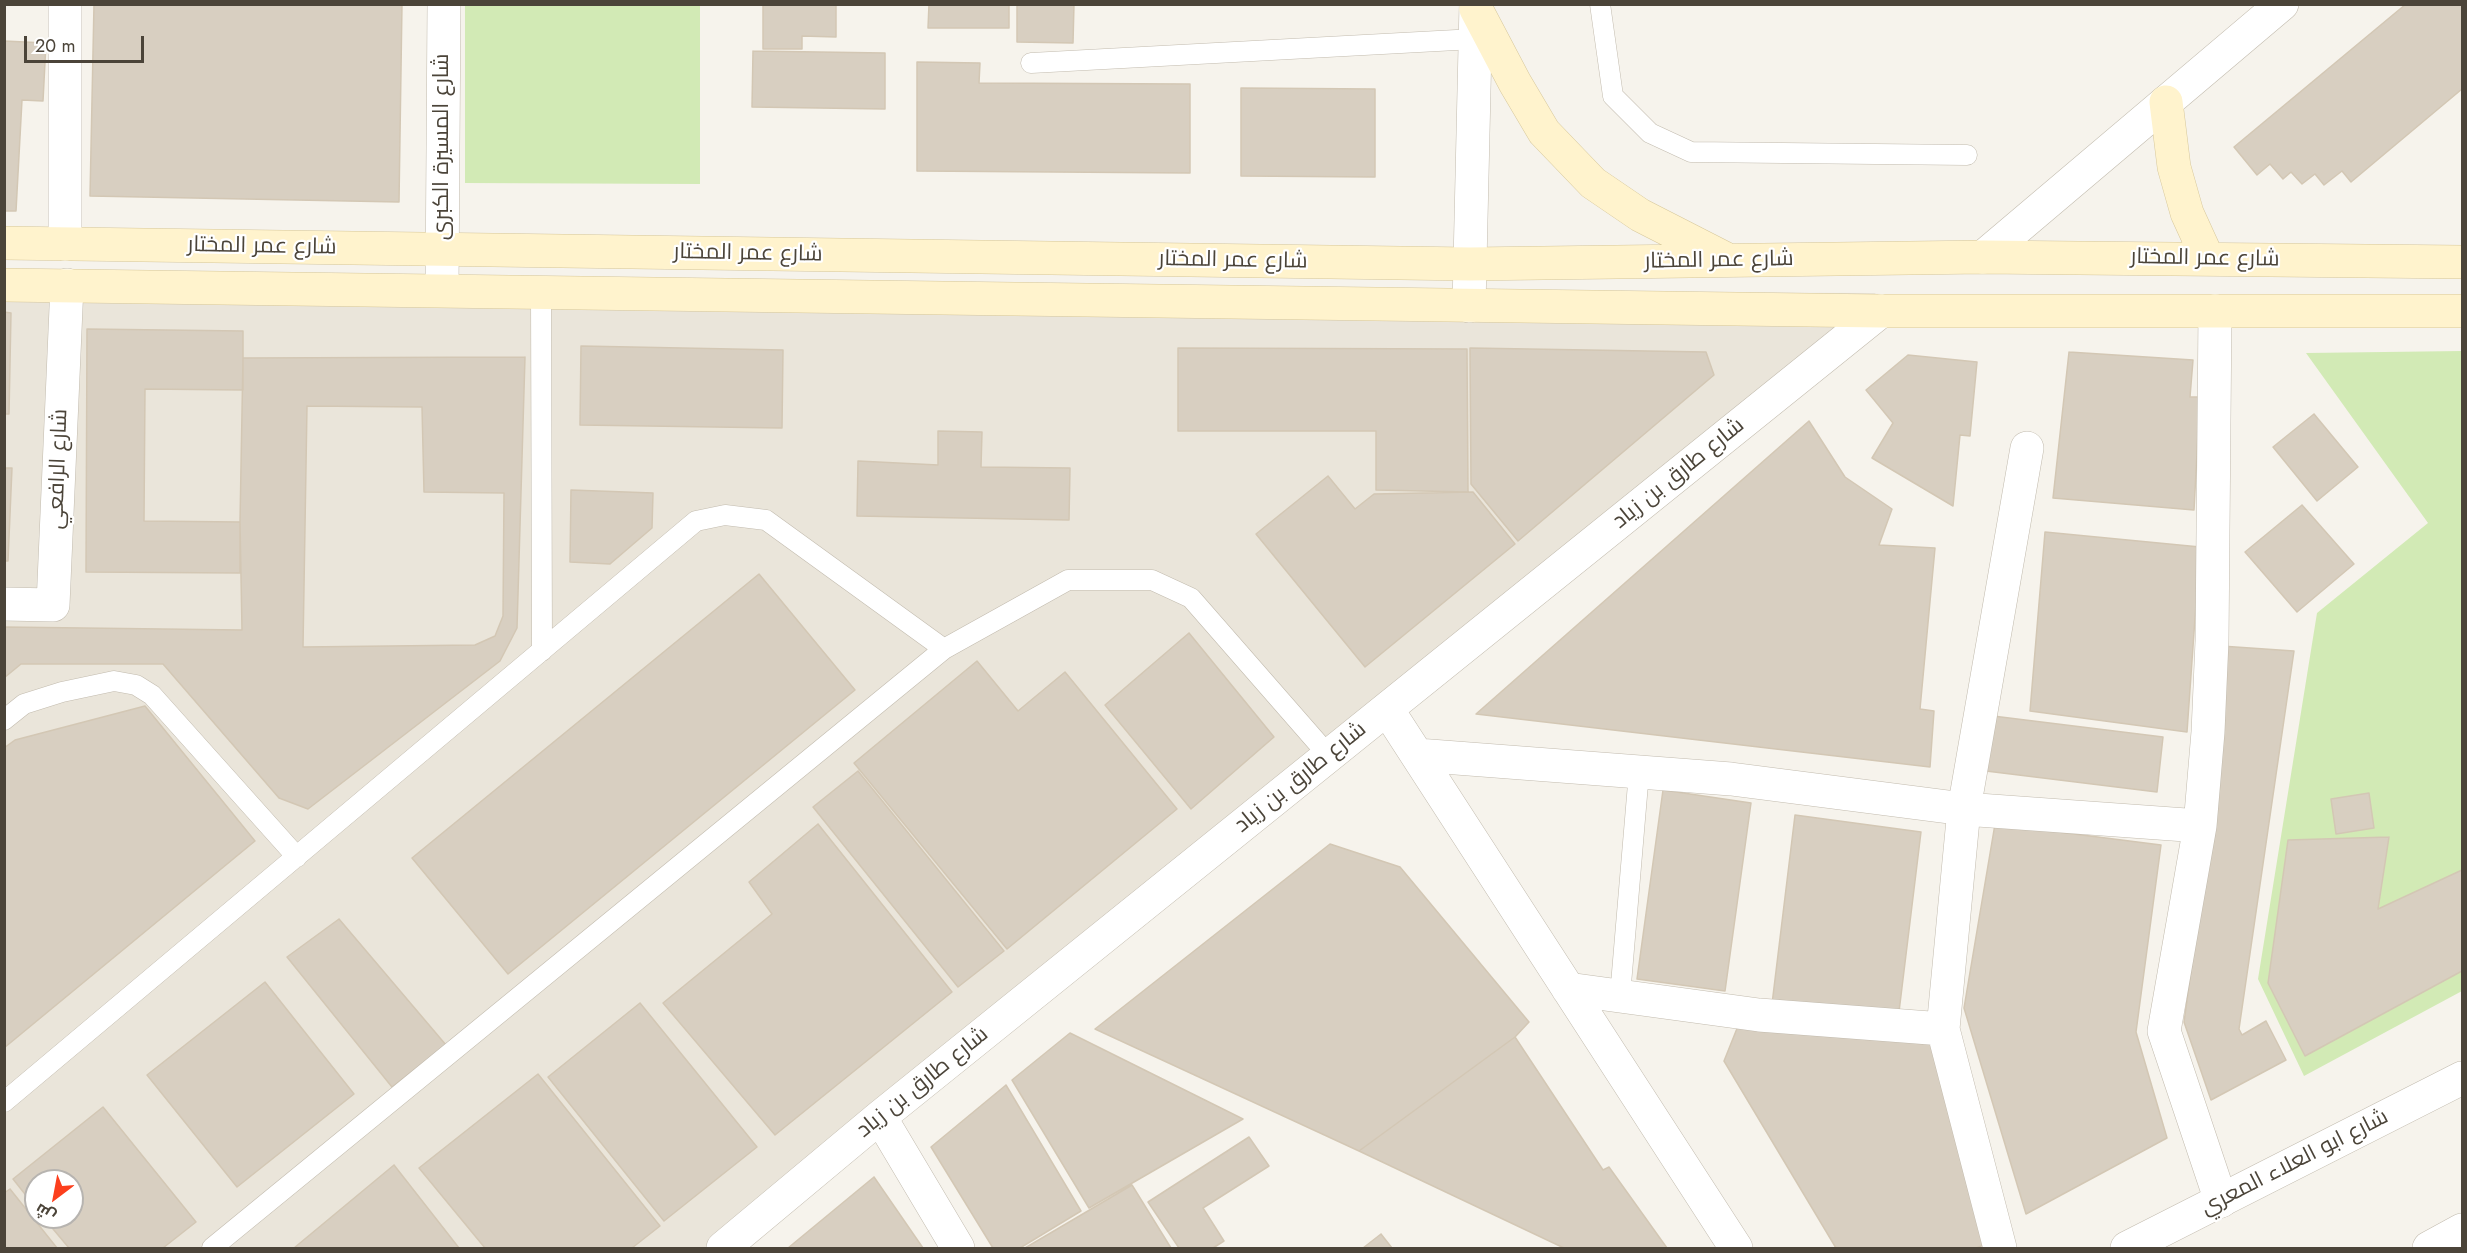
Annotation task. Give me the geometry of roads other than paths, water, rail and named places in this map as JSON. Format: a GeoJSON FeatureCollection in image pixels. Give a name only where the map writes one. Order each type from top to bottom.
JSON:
{"type":"FeatureCollection","features":[{"type":"Feature","properties":{"kind":"main road"},"geometry":{"type":"LineString","coordinates":[[1476,18],[1544,132],[1593,183],[1640,215],[1730,261]]}},
{"type":"Feature","properties":{"kind":"main road"},"geometry":{"type":"LineString","coordinates":[[2166,102],[2174,166],[2187,213],[2208,259]]}},
{"type":"Feature","properties":{"kind":"main road","name":"شارع عمر المختار"},"geometry":{"type":"LineString","coordinates":[[4,243],[1470,264],[1983,257],[2463,262]]}},
{"type":"Feature","properties":{"kind":"main road","name":"شارع عمر المختار"},"geometry":{"type":"LineString","coordinates":[[4,285],[1881,311],[2463,311]]}},
{"type":"Feature","properties":{"kind":"street"},"geometry":{"type":"LineString","coordinates":[[65,4],[65,244]]}},
{"type":"Feature","properties":{"kind":"street","name":"شارع المسيرة الكبرى"},"geometry":{"type":"LineString","coordinates":[[442,290],[444,4]]}},
{"type":"Feature","properties":{"kind":"street"},"geometry":{"type":"LineString","coordinates":[[1983,257],[2282,4]]}},
{"type":"Feature","properties":{"kind":"street"},"geometry":{"type":"LineString","coordinates":[[1469,306],[1476,18]]}},
{"type":"Feature","properties":{"kind":"street","name":"شارع الرافعي"},"geometry":{"type":"LineString","coordinates":[[4,604],[54,605],[67,285]]}},
{"type":"Feature","properties":{"kind":"street","name":"شارع طارق بن زياد"},"geometry":{"type":"LineString","coordinates":[[723,1248],[880,1117],[1881,311]]}},
{"type":"Feature","properties":{"kind":"street"},"geometry":{"type":"LineString","coordinates":[[2215,312],[2212,641],[2208,732],[2200,826],[2164,1031],[2221,1200]]}},
{"type":"Feature","properties":{"kind":"street"},"geometry":{"type":"LineString","coordinates":[[2000,1248],[1943,1029],[1964,809],[2027,448]]}},
{"type":"Feature","properties":{"kind":"street"},"geometry":{"type":"LineString","coordinates":[[1388,709],[1736,1248]]}},
{"type":"Feature","properties":{"kind":"street"},"geometry":{"type":"LineString","coordinates":[[1418,755],[1731,779],[1964,809],[2200,826]]}},
{"type":"Feature","properties":{"kind":"street"},"geometry":{"type":"LineString","coordinates":[[1568,988],[1759,1015],[1943,1029]]}},
{"type":"Feature","properties":{"kind":"street","name":"شارع ابو العلاء المعري"},"geometry":{"type":"LineString","coordinates":[[2127,1248],[2463,1077]]}},
{"type":"Feature","properties":{"kind":"street"},"geometry":{"type":"LineString","coordinates":[[880,1117],[958,1248]]}},
{"type":"Feature","properties":{"kind":"street"},"geometry":{"type":"LineString","coordinates":[[2429,1248],[2463,1230]]}},
{"type":"Feature","properties":{"kind":"lane"},"geometry":{"type":"LineString","coordinates":[[1600,4],[1613,96],[1650,133],[1691,152],[1967,155]]}},
{"type":"Feature","properties":{"kind":"lane"},"geometry":{"type":"LineString","coordinates":[[1031,63],[1476,18]]}},
{"type":"Feature","properties":{"kind":"lane"},"geometry":{"type":"LineString","coordinates":[[541,292],[542,651]]}},
{"type":"Feature","properties":{"kind":"lane"},"geometry":{"type":"LineString","coordinates":[[4,1102],[696,521],[725,515],[766,520],[944,649]]}},
{"type":"Feature","properties":{"kind":"lane"},"geometry":{"type":"LineString","coordinates":[[212,1248],[944,649],[1068,580],[1152,580],[1191,598],[1329,756]]}},
{"type":"Feature","properties":{"kind":"lane"},"geometry":{"type":"LineString","coordinates":[[4,720],[24,704],[62,692],[114,681],[136,685],[152,695],[297,857]]}},
{"type":"Feature","properties":{"kind":"lane"},"geometry":{"type":"LineString","coordinates":[[1620,996],[1639,772]]}}]}
